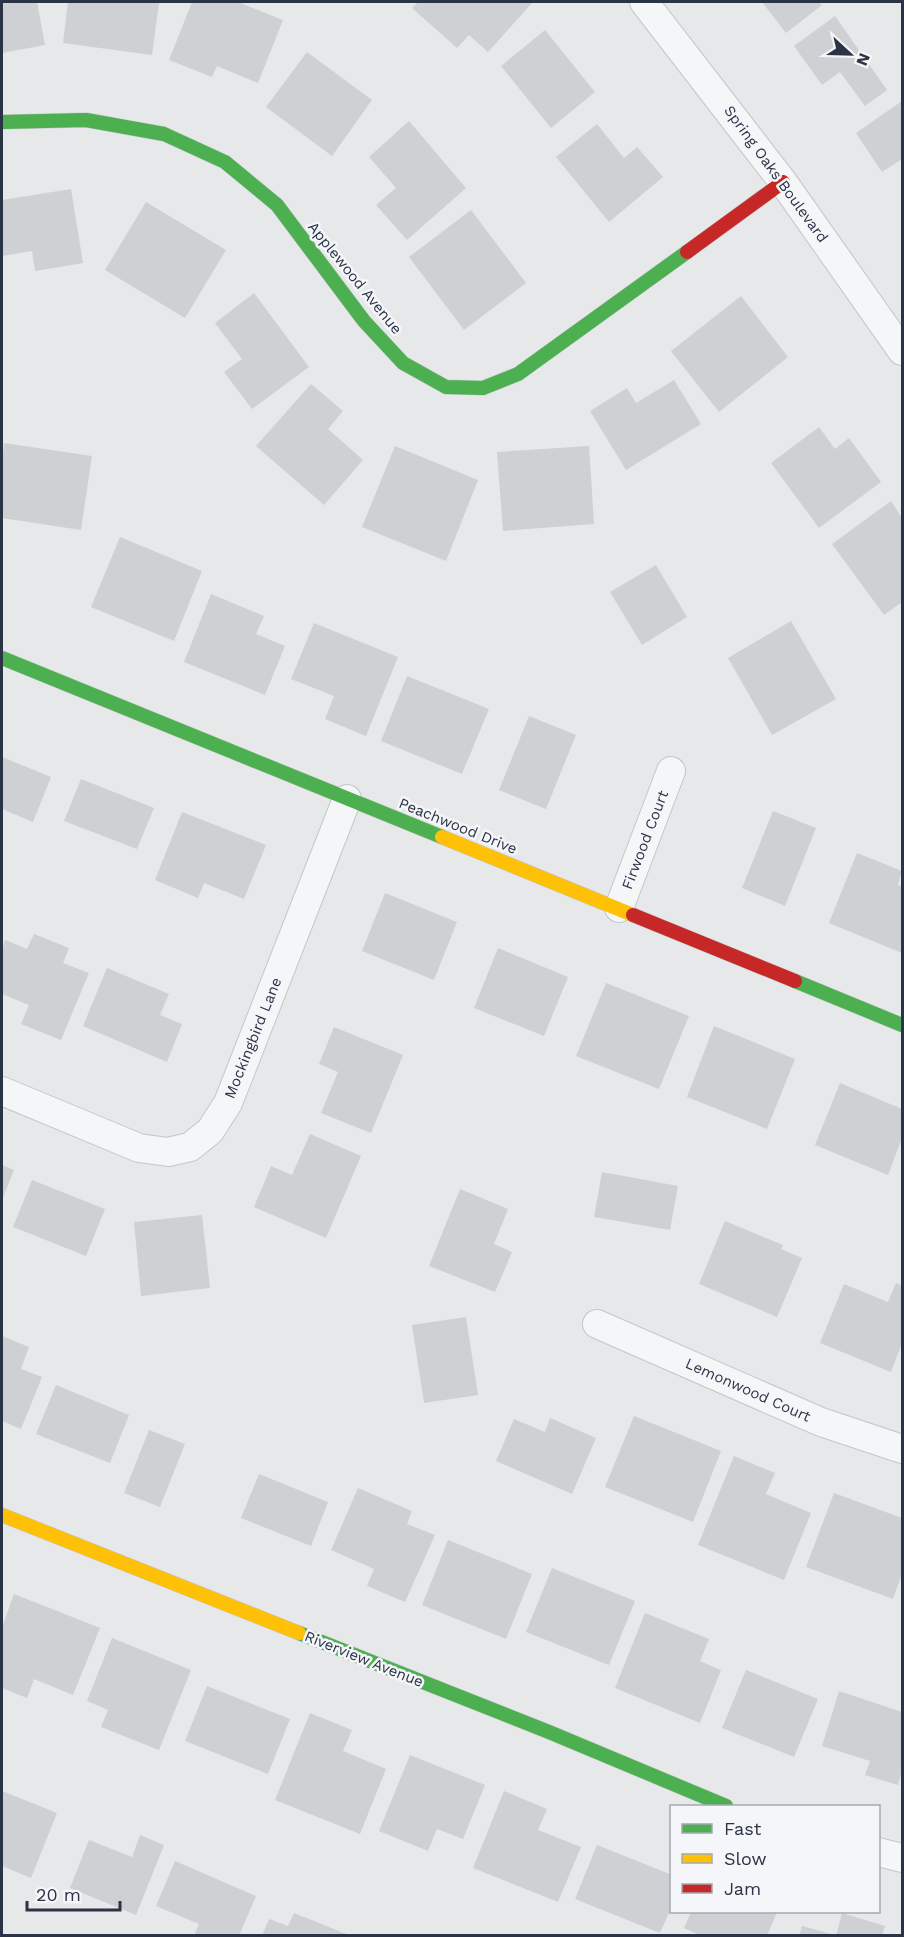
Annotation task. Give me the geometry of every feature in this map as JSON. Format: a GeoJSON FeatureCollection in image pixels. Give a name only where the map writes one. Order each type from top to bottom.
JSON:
{"type":"FeatureCollection","features":[{"type":"Feature","properties":{"kind":"street","name":"Spring Oaks Boulevard"},"geometry":{"type":"LineString","coordinates":[[644,2],[783,182],[903,351]]}},
{"type":"Feature","properties":{"kind":"street","name":"Applewood Avenue"},"geometry":{"type":"LineString","coordinates":[[2,122],[86,120],[164,134],[225,162],[277,205],[364,321],[404,363],[446,387],[483,388],[518,374],[783,182]]}},
{"type":"Feature","properties":{"kind":"street","name":"Peachwood Drive"},"geometry":{"type":"LineString","coordinates":[[2,658],[903,1025]]}},
{"type":"Feature","properties":{"kind":"street","name":"Firwood Court"},"geometry":{"type":"LineString","coordinates":[[619,908],[671,771]]}},
{"type":"Feature","properties":{"kind":"street","name":"Mockingbird Lane"},"geometry":{"type":"LineString","coordinates":[[2,1091],[139,1148],[168,1152],[190,1147],[210,1131],[228,1103],[347,799]]}},
{"type":"Feature","properties":{"kind":"street","name":"Lemonwood Court"},"geometry":{"type":"LineString","coordinates":[[597,1324],[821,1422],[903,1449]]}},
{"type":"Feature","properties":{"kind":"street","name":"Riverview Avenue"},"geometry":{"type":"LineString","coordinates":[[2,1515],[549,1732],[724,1805]]}},
{"type":"Feature","properties":{"kind":"street"},"geometry":{"type":"LineString","coordinates":[[880,1852],[903,1858]]}},
{"type":"Feature","properties":{"kind":"building"},"geometry":{"type":"Polygon","coordinates":[[[2,2],[37,2],[45,45],[2,53],[2,2]]]}},
{"type":"Feature","properties":{"kind":"building"},"geometry":{"type":"Polygon","coordinates":[[[68,2],[159,3],[152,55],[63,43],[68,2]]]}},
{"type":"Feature","properties":{"kind":"building"},"geometry":{"type":"Polygon","coordinates":[[[192,2],[238,2],[283,20],[258,83],[217,66],[212,77],[169,60],[192,2]]]}},
{"type":"Feature","properties":{"kind":"building"},"geometry":{"type":"Polygon","coordinates":[[[418,2],[533,2],[488,52],[469,35],[457,48],[412,8],[418,2]]]}},
{"type":"Feature","properties":{"kind":"building"},"geometry":{"type":"Polygon","coordinates":[[[762,2],[819,2],[822,5],[786,33],[762,2]]]}},
{"type":"Feature","properties":{"kind":"building"},"geometry":{"type":"Polygon","coordinates":[[[835,16],[887,90],[865,106],[840,72],[822,85],[794,46],[835,16]]]}},
{"type":"Feature","properties":{"kind":"building"},"geometry":{"type":"Polygon","coordinates":[[[545,30],[595,92],[551,128],[501,66],[545,30]]]}},
{"type":"Feature","properties":{"kind":"building"},"geometry":{"type":"Polygon","coordinates":[[[307,52],[372,100],[332,156],[266,107],[307,52]]]}},
{"type":"Feature","properties":{"kind":"building"},"geometry":{"type":"Polygon","coordinates":[[[902,101],[902,159],[882,172],[856,133],[902,101]]]}},
{"type":"Feature","properties":{"kind":"building"},"geometry":{"type":"Polygon","coordinates":[[[409,121],[466,188],[407,240],[376,205],[396,188],[369,157],[409,121]]]}},
{"type":"Feature","properties":{"kind":"building"},"geometry":{"type":"Polygon","coordinates":[[[597,124],[624,158],[637,147],[663,177],[609,222],[556,157],[597,124]]]}},
{"type":"Feature","properties":{"kind":"building"},"geometry":{"type":"Polygon","coordinates":[[[71,189],[83,263],[35,271],[32,251],[2,256],[2,200],[71,189]]]}},
{"type":"Feature","properties":{"kind":"building"},"geometry":{"type":"Polygon","coordinates":[[[146,202],[226,250],[185,318],[105,270],[146,202]]]}},
{"type":"Feature","properties":{"kind":"building"},"geometry":{"type":"Polygon","coordinates":[[[471,210],[526,283],[464,330],[409,257],[471,210]]]}},
{"type":"Feature","properties":{"kind":"building"},"geometry":{"type":"Polygon","coordinates":[[[254,293],[309,367],[252,409],[224,372],[242,359],[215,323],[254,293]]]}},
{"type":"Feature","properties":{"kind":"building"},"geometry":{"type":"Polygon","coordinates":[[[741,296],[788,357],[719,412],[671,351],[741,296]]]}},
{"type":"Feature","properties":{"kind":"building"},"geometry":{"type":"Polygon","coordinates":[[[674,380],[701,424],[626,470],[590,411],[627,388],[636,403],[674,380]]]}},
{"type":"Feature","properties":{"kind":"building"},"geometry":{"type":"Polygon","coordinates":[[[311,384],[343,411],[328,429],[363,460],[324,505],[256,446],[311,384]]]}},
{"type":"Feature","properties":{"kind":"building"},"geometry":{"type":"Polygon","coordinates":[[[819,427],[835,449],[849,438],[881,482],[819,528],[771,463],[819,427]]]}},
{"type":"Feature","properties":{"kind":"building"},"geometry":{"type":"Polygon","coordinates":[[[4,443],[92,456],[81,530],[2,518],[4,443]]]}},
{"type":"Feature","properties":{"kind":"building"},"geometry":{"type":"Polygon","coordinates":[[[395,446],[478,480],[446,561],[362,527],[395,446]]]}},
{"type":"Feature","properties":{"kind":"building"},"geometry":{"type":"Polygon","coordinates":[[[589,446],[594,524],[503,531],[497,452],[589,446]]]}},
{"type":"Feature","properties":{"kind":"building"},"geometry":{"type":"Polygon","coordinates":[[[891,501],[902,518],[902,602],[884,615],[832,544],[891,501]]]}},
{"type":"Feature","properties":{"kind":"building"},"geometry":{"type":"Polygon","coordinates":[[[120,537],[202,571],[174,641],[91,607],[120,537]]]}},
{"type":"Feature","properties":{"kind":"building"},"geometry":{"type":"Polygon","coordinates":[[[656,565],[687,617],[642,645],[610,592],[656,565]]]}},
{"type":"Feature","properties":{"kind":"building"},"geometry":{"type":"Polygon","coordinates":[[[211,594],[264,616],[256,634],[285,646],[265,695],[184,662],[211,594]]]}},
{"type":"Feature","properties":{"kind":"building"},"geometry":{"type":"Polygon","coordinates":[[[791,621],[836,699],[772,735],[728,658],[791,621]]]}},
{"type":"Feature","properties":{"kind":"building"},"geometry":{"type":"Polygon","coordinates":[[[314,623],[398,657],[366,736],[325,719],[334,696],[291,679],[314,623]]]}},
{"type":"Feature","properties":{"kind":"building"},"geometry":{"type":"Polygon","coordinates":[[[407,676],[489,709],[462,774],[381,741],[407,676]]]}},
{"type":"Feature","properties":{"kind":"building"},"geometry":{"type":"Polygon","coordinates":[[[529,716],[576,735],[546,809],[499,790],[529,716]]]}},
{"type":"Feature","properties":{"kind":"building"},"geometry":{"type":"Polygon","coordinates":[[[2,757],[51,777],[33,822],[2,809],[2,757]]]}},
{"type":"Feature","properties":{"kind":"building"},"geometry":{"type":"Polygon","coordinates":[[[81,779],[154,808],[137,849],[64,821],[81,779]]]}},
{"type":"Feature","properties":{"kind":"building"},"geometry":{"type":"Polygon","coordinates":[[[773,811],[816,828],[785,906],[742,888],[773,811]]]}},
{"type":"Feature","properties":{"kind":"building"},"geometry":{"type":"Polygon","coordinates":[[[182,812],[266,845],[244,899],[204,883],[198,898],[155,880],[182,812]]]}},
{"type":"Feature","properties":{"kind":"building"},"geometry":{"type":"Polygon","coordinates":[[[857,853],[902,871],[898,885],[902,886],[902,953],[829,923],[857,853]]]}},
{"type":"Feature","properties":{"kind":"building"},"geometry":{"type":"Polygon","coordinates":[[[385,893],[457,922],[434,980],[362,951],[385,893]]]}},
{"type":"Feature","properties":{"kind":"building"},"geometry":{"type":"Polygon","coordinates":[[[34,934],[69,948],[63,963],[89,973],[61,1040],[21,1024],[29,1005],[2,994],[2,950],[5,940],[27,949],[34,934]]]}},
{"type":"Feature","properties":{"kind":"building"},"geometry":{"type":"Polygon","coordinates":[[[498,948],[568,977],[544,1036],[474,1008],[498,948]]]}},
{"type":"Feature","properties":{"kind":"building"},"geometry":{"type":"Polygon","coordinates":[[[107,968],[169,994],[160,1015],[182,1024],[167,1062],[83,1026],[107,968]]]}},
{"type":"Feature","properties":{"kind":"building"},"geometry":{"type":"Polygon","coordinates":[[[606,983],[689,1016],[659,1089],[576,1056],[606,983]]]}},
{"type":"Feature","properties":{"kind":"building"},"geometry":{"type":"Polygon","coordinates":[[[714,1026],[795,1059],[767,1129],[687,1097],[714,1026]]]}},
{"type":"Feature","properties":{"kind":"building"},"geometry":{"type":"Polygon","coordinates":[[[334,1027],[403,1055],[371,1133],[321,1113],[338,1072],[319,1064],[334,1027]]]}},
{"type":"Feature","properties":{"kind":"building"},"geometry":{"type":"Polygon","coordinates":[[[840,1083],[902,1109],[902,1138],[888,1175],[815,1145],[840,1083]]]}},
{"type":"Feature","properties":{"kind":"building"},"geometry":{"type":"Polygon","coordinates":[[[310,1134],[361,1156],[326,1238],[254,1207],[271,1166],[292,1175],[310,1134]]]}},
{"type":"Feature","properties":{"kind":"building"},"geometry":{"type":"Polygon","coordinates":[[[2,1165],[14,1170],[2,1200],[2,1165]]]}},
{"type":"Feature","properties":{"kind":"building"},"geometry":{"type":"Polygon","coordinates":[[[602,1172],[678,1186],[670,1230],[594,1217],[602,1172]]]}},
{"type":"Feature","properties":{"kind":"building"},"geometry":{"type":"Polygon","coordinates":[[[32,1180],[105,1209],[86,1256],[13,1227],[32,1180]]]}},
{"type":"Feature","properties":{"kind":"building"},"geometry":{"type":"Polygon","coordinates":[[[460,1189],[508,1209],[494,1244],[512,1252],[495,1292],[429,1266],[460,1189]]]}},
{"type":"Feature","properties":{"kind":"building"},"geometry":{"type":"Polygon","coordinates":[[[202,1215],[210,1288],[141,1296],[134,1222],[202,1215]]]}},
{"type":"Feature","properties":{"kind":"building"},"geometry":{"type":"Polygon","coordinates":[[[725,1221],[783,1245],[781,1249],[802,1258],[777,1317],[699,1284],[725,1221]]]}},
{"type":"Feature","properties":{"kind":"building"},"geometry":{"type":"Polygon","coordinates":[[[896,1283],[902,1286],[902,1343],[891,1372],[820,1343],[844,1284],[888,1302],[896,1283]]]}},
{"type":"Feature","properties":{"kind":"building"},"geometry":{"type":"Polygon","coordinates":[[[466,1317],[478,1395],[424,1403],[412,1325],[466,1317]]]}},
{"type":"Feature","properties":{"kind":"building"},"geometry":{"type":"Polygon","coordinates":[[[2,1336],[29,1347],[21,1369],[42,1377],[21,1429],[2,1421],[2,1336]]]}},
{"type":"Feature","properties":{"kind":"building"},"geometry":{"type":"Polygon","coordinates":[[[56,1385],[129,1415],[110,1463],[36,1434],[56,1385]]]}},
{"type":"Feature","properties":{"kind":"building"},"geometry":{"type":"Polygon","coordinates":[[[634,1416],[721,1451],[693,1522],[605,1487],[634,1416]]]}},
{"type":"Feature","properties":{"kind":"building"},"geometry":{"type":"Polygon","coordinates":[[[550,1418],[596,1438],[572,1494],[496,1461],[514,1419],[545,1432],[550,1418]]]}},
{"type":"Feature","properties":{"kind":"building"},"geometry":{"type":"Polygon","coordinates":[[[149,1430],[185,1444],[160,1507],[124,1493],[149,1430]]]}},
{"type":"Feature","properties":{"kind":"building"},"geometry":{"type":"Polygon","coordinates":[[[734,1456],[775,1473],[766,1494],[811,1513],[784,1580],[698,1545],[734,1456]]]}},
{"type":"Feature","properties":{"kind":"building"},"geometry":{"type":"Polygon","coordinates":[[[259,1474],[328,1502],[311,1546],[241,1518],[259,1474]]]}},
{"type":"Feature","properties":{"kind":"building"},"geometry":{"type":"Polygon","coordinates":[[[358,1488],[412,1511],[407,1524],[435,1535],[405,1602],[367,1586],[374,1569],[331,1550],[358,1488]]]}},
{"type":"Feature","properties":{"kind":"building"},"geometry":{"type":"Polygon","coordinates":[[[834,1493],[902,1518],[902,1574],[893,1599],[806,1567],[834,1493]]]}},
{"type":"Feature","properties":{"kind":"building"},"geometry":{"type":"Polygon","coordinates":[[[448,1540],[532,1574],[506,1639],[422,1605],[448,1540]]]}},
{"type":"Feature","properties":{"kind":"building"},"geometry":{"type":"Polygon","coordinates":[[[552,1568],[635,1601],[609,1665],[526,1632],[552,1568]]]}},
{"type":"Feature","properties":{"kind":"building"},"geometry":{"type":"Polygon","coordinates":[[[14,1594],[100,1628],[73,1695],[34,1679],[27,1698],[2,1688],[2,1627],[14,1594]]]}},
{"type":"Feature","properties":{"kind":"building"},"geometry":{"type":"Polygon","coordinates":[[[645,1613],[709,1639],[700,1661],[721,1670],[700,1723],[615,1688],[645,1613]]]}},
{"type":"Feature","properties":{"kind":"building"},"geometry":{"type":"Polygon","coordinates":[[[112,1638],[191,1670],[159,1750],[101,1727],[108,1710],[87,1701],[112,1638]]]}},
{"type":"Feature","properties":{"kind":"building"},"geometry":{"type":"Polygon","coordinates":[[[746,1670],[818,1699],[794,1757],[722,1728],[746,1670]]]}},
{"type":"Feature","properties":{"kind":"building"},"geometry":{"type":"Polygon","coordinates":[[[207,1686],[290,1719],[268,1774],[185,1741],[207,1686]]]}},
{"type":"Feature","properties":{"kind":"building"},"geometry":{"type":"Polygon","coordinates":[[[839,1691],[902,1712],[902,1770],[898,1785],[865,1775],[870,1761],[822,1746],[839,1691]]]}},
{"type":"Feature","properties":{"kind":"building"},"geometry":{"type":"Polygon","coordinates":[[[310,1713],[352,1730],[343,1751],[386,1769],[360,1834],[275,1800],[310,1713]]]}},
{"type":"Feature","properties":{"kind":"building"},"geometry":{"type":"Polygon","coordinates":[[[410,1755],[485,1785],[463,1839],[437,1829],[428,1851],[379,1831],[410,1755]]]}},
{"type":"Feature","properties":{"kind":"building"},"geometry":{"type":"Polygon","coordinates":[[[2,1791],[57,1813],[31,1878],[2,1866],[2,1791]]]}},
{"type":"Feature","properties":{"kind":"building"},"geometry":{"type":"Polygon","coordinates":[[[504,1791],[547,1809],[538,1830],[581,1847],[558,1902],[473,1868],[504,1791]]]}},
{"type":"Feature","properties":{"kind":"building"},"geometry":{"type":"Polygon","coordinates":[[[140,1835],[164,1845],[136,1915],[70,1888],[89,1840],[132,1857],[140,1835]]]}},
{"type":"Feature","properties":{"kind":"building"},"geometry":{"type":"Polygon","coordinates":[[[597,1845],[670,1874],[670,1910],[660,1933],[575,1899],[597,1845]]]}},
{"type":"Feature","properties":{"kind":"building"},"geometry":{"type":"Polygon","coordinates":[[[175,1861],[256,1896],[239,1936],[194,1936],[199,1924],[156,1906],[175,1861]]]}},
{"type":"Feature","properties":{"kind":"building"},"geometry":{"type":"Polygon","coordinates":[[[294,1913],[349,1936],[262,1936],[269,1919],[288,1926],[294,1913]]]}},
{"type":"Feature","properties":{"kind":"building"},"geometry":{"type":"Polygon","coordinates":[[[691,1913],[777,1913],[767,1936],[702,1936],[684,1928],[691,1913]]]}},
{"type":"Feature","properties":{"kind":"building"},"geometry":{"type":"Polygon","coordinates":[[[842,1913],[885,1926],[882,1936],[836,1936],[842,1913]]]}},
{"type":"Feature","properties":{"kind":"building"},"geometry":{"type":"Polygon","coordinates":[[[802,1926],[835,1935],[799,1936],[802,1926]]]}},
{"type":"Feature","properties":{"kind":"traffic: fast"},"geometry":{"type":"LineString","coordinates":[[2,122],[86,120],[164,134],[225,162],[277,205],[364,321],[403,363],[446,387],[483,388],[518,374],[687,252]]}},
{"type":"Feature","properties":{"kind":"traffic: fast"},"geometry":{"type":"LineString","coordinates":[[2,658],[442,837]]}},
{"type":"Feature","properties":{"kind":"traffic: fast"},"geometry":{"type":"LineString","coordinates":[[795,981],[902,1025]]}},
{"type":"Feature","properties":{"kind":"traffic: fast"},"geometry":{"type":"LineString","coordinates":[[299,1633],[549,1732],[724,1805]]}},
{"type":"Feature","properties":{"kind":"traffic: slow"},"geometry":{"type":"LineString","coordinates":[[442,837],[633,915]]}},
{"type":"Feature","properties":{"kind":"traffic: slow"},"geometry":{"type":"LineString","coordinates":[[2,1515],[299,1633]]}},
{"type":"Feature","properties":{"kind":"traffic: jam"},"geometry":{"type":"LineString","coordinates":[[687,252],[783,182]]}},
{"type":"Feature","properties":{"kind":"traffic: jam"},"geometry":{"type":"LineString","coordinates":[[633,915],[795,981]]}}]}
